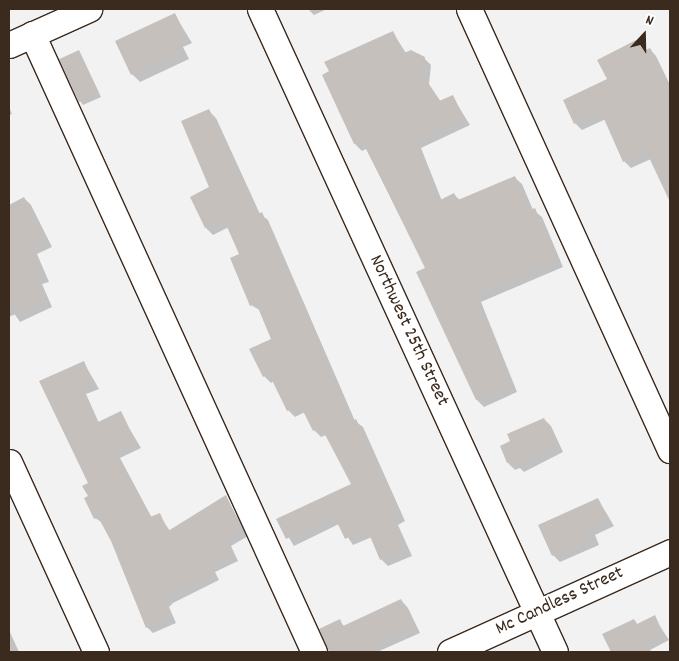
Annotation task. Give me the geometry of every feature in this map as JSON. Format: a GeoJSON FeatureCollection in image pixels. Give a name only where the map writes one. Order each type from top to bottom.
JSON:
{"type":"FeatureCollection","features":[{"type":"Feature","properties":{"kind":"street"},"geometry":{"type":"LineString","coordinates":[[9,45],[89,9]]}},
{"type":"Feature","properties":{"kind":"street","name":"Northwest 25th Street"},"geometry":{"type":"LineString","coordinates":[[260,9],[555,652]]}},
{"type":"Feature","properties":{"kind":"street"},"geometry":{"type":"LineString","coordinates":[[469,9],[670,450]]}},
{"type":"Feature","properties":{"kind":"street"},"geometry":{"type":"LineString","coordinates":[[32,34],[314,652]]}},
{"type":"Feature","properties":{"kind":"street"},"geometry":{"type":"LineString","coordinates":[[9,462],[96,652]]}},
{"type":"Feature","properties":{"kind":"street","name":"Mc Candless Street"},"geometry":{"type":"LineString","coordinates":[[450,652],[670,552]]}},
{"type":"Feature","properties":{"kind":"building"},"geometry":{"type":"Polygon","coordinates":[[[175,13],[186,36],[177,40],[182,51],[131,75],[115,41],[175,13]]]}},
{"type":"Feature","properties":{"kind":"building"},"geometry":{"type":"Polygon","coordinates":[[[393,31],[404,53],[411,50],[425,57],[423,76],[439,101],[453,95],[464,118],[415,141],[438,201],[454,193],[458,200],[515,176],[530,210],[535,208],[557,260],[475,295],[511,385],[476,400],[416,272],[425,268],[366,148],[361,141],[354,144],[322,75],[329,71],[324,62],[393,31]]]}},
{"type":"Feature","properties":{"kind":"building"},"geometry":{"type":"Polygon","coordinates":[[[636,40],[643,51],[650,48],[670,85],[670,202],[646,151],[623,162],[601,112],[574,124],[563,100],[607,79],[597,60],[636,40]]]}},
{"type":"Feature","properties":{"kind":"building"},"geometry":{"type":"Polygon","coordinates":[[[79,50],[99,93],[79,102],[59,59],[79,50]]]}},
{"type":"Feature","properties":{"kind":"building"},"geometry":{"type":"Polygon","coordinates":[[[209,109],[258,214],[262,212],[329,363],[326,365],[352,421],[356,419],[399,514],[392,518],[406,549],[380,560],[367,529],[345,539],[334,516],[286,539],[276,519],[351,484],[321,427],[313,431],[300,405],[287,411],[269,374],[263,377],[249,349],[271,339],[256,303],[250,306],[230,258],[239,254],[224,220],[205,228],[190,197],[209,187],[181,121],[209,109]]]}},
{"type":"Feature","properties":{"kind":"building"},"geometry":{"type":"Polygon","coordinates":[[[24,197],[45,239],[31,247],[43,274],[36,277],[46,300],[9,317],[9,205],[24,197]]]}},
{"type":"Feature","properties":{"kind":"building"},"geometry":{"type":"Polygon","coordinates":[[[84,361],[93,383],[81,388],[96,423],[121,411],[136,442],[115,452],[150,517],[160,513],[168,531],[226,495],[242,529],[225,540],[232,555],[210,565],[214,574],[166,597],[164,600],[171,616],[146,628],[111,541],[98,517],[94,519],[84,498],[88,496],[82,486],[88,483],[39,381],[84,361]]]}},
{"type":"Feature","properties":{"kind":"building"},"geometry":{"type":"Polygon","coordinates":[[[544,418],[556,445],[516,466],[514,461],[507,463],[500,446],[510,441],[507,434],[544,418]]]}},
{"type":"Feature","properties":{"kind":"building"},"geometry":{"type":"Polygon","coordinates":[[[598,498],[608,519],[588,528],[593,537],[552,556],[538,525],[598,498]]]}},
{"type":"Feature","properties":{"kind":"building"},"geometry":{"type":"Polygon","coordinates":[[[401,599],[413,625],[379,641],[382,646],[368,652],[329,652],[319,629],[340,619],[343,626],[401,599]]]}},
{"type":"Feature","properties":{"kind":"building"},"geometry":{"type":"Polygon","coordinates":[[[655,615],[663,633],[644,642],[649,652],[611,652],[602,634],[634,619],[637,624],[655,615]]]}}]}
